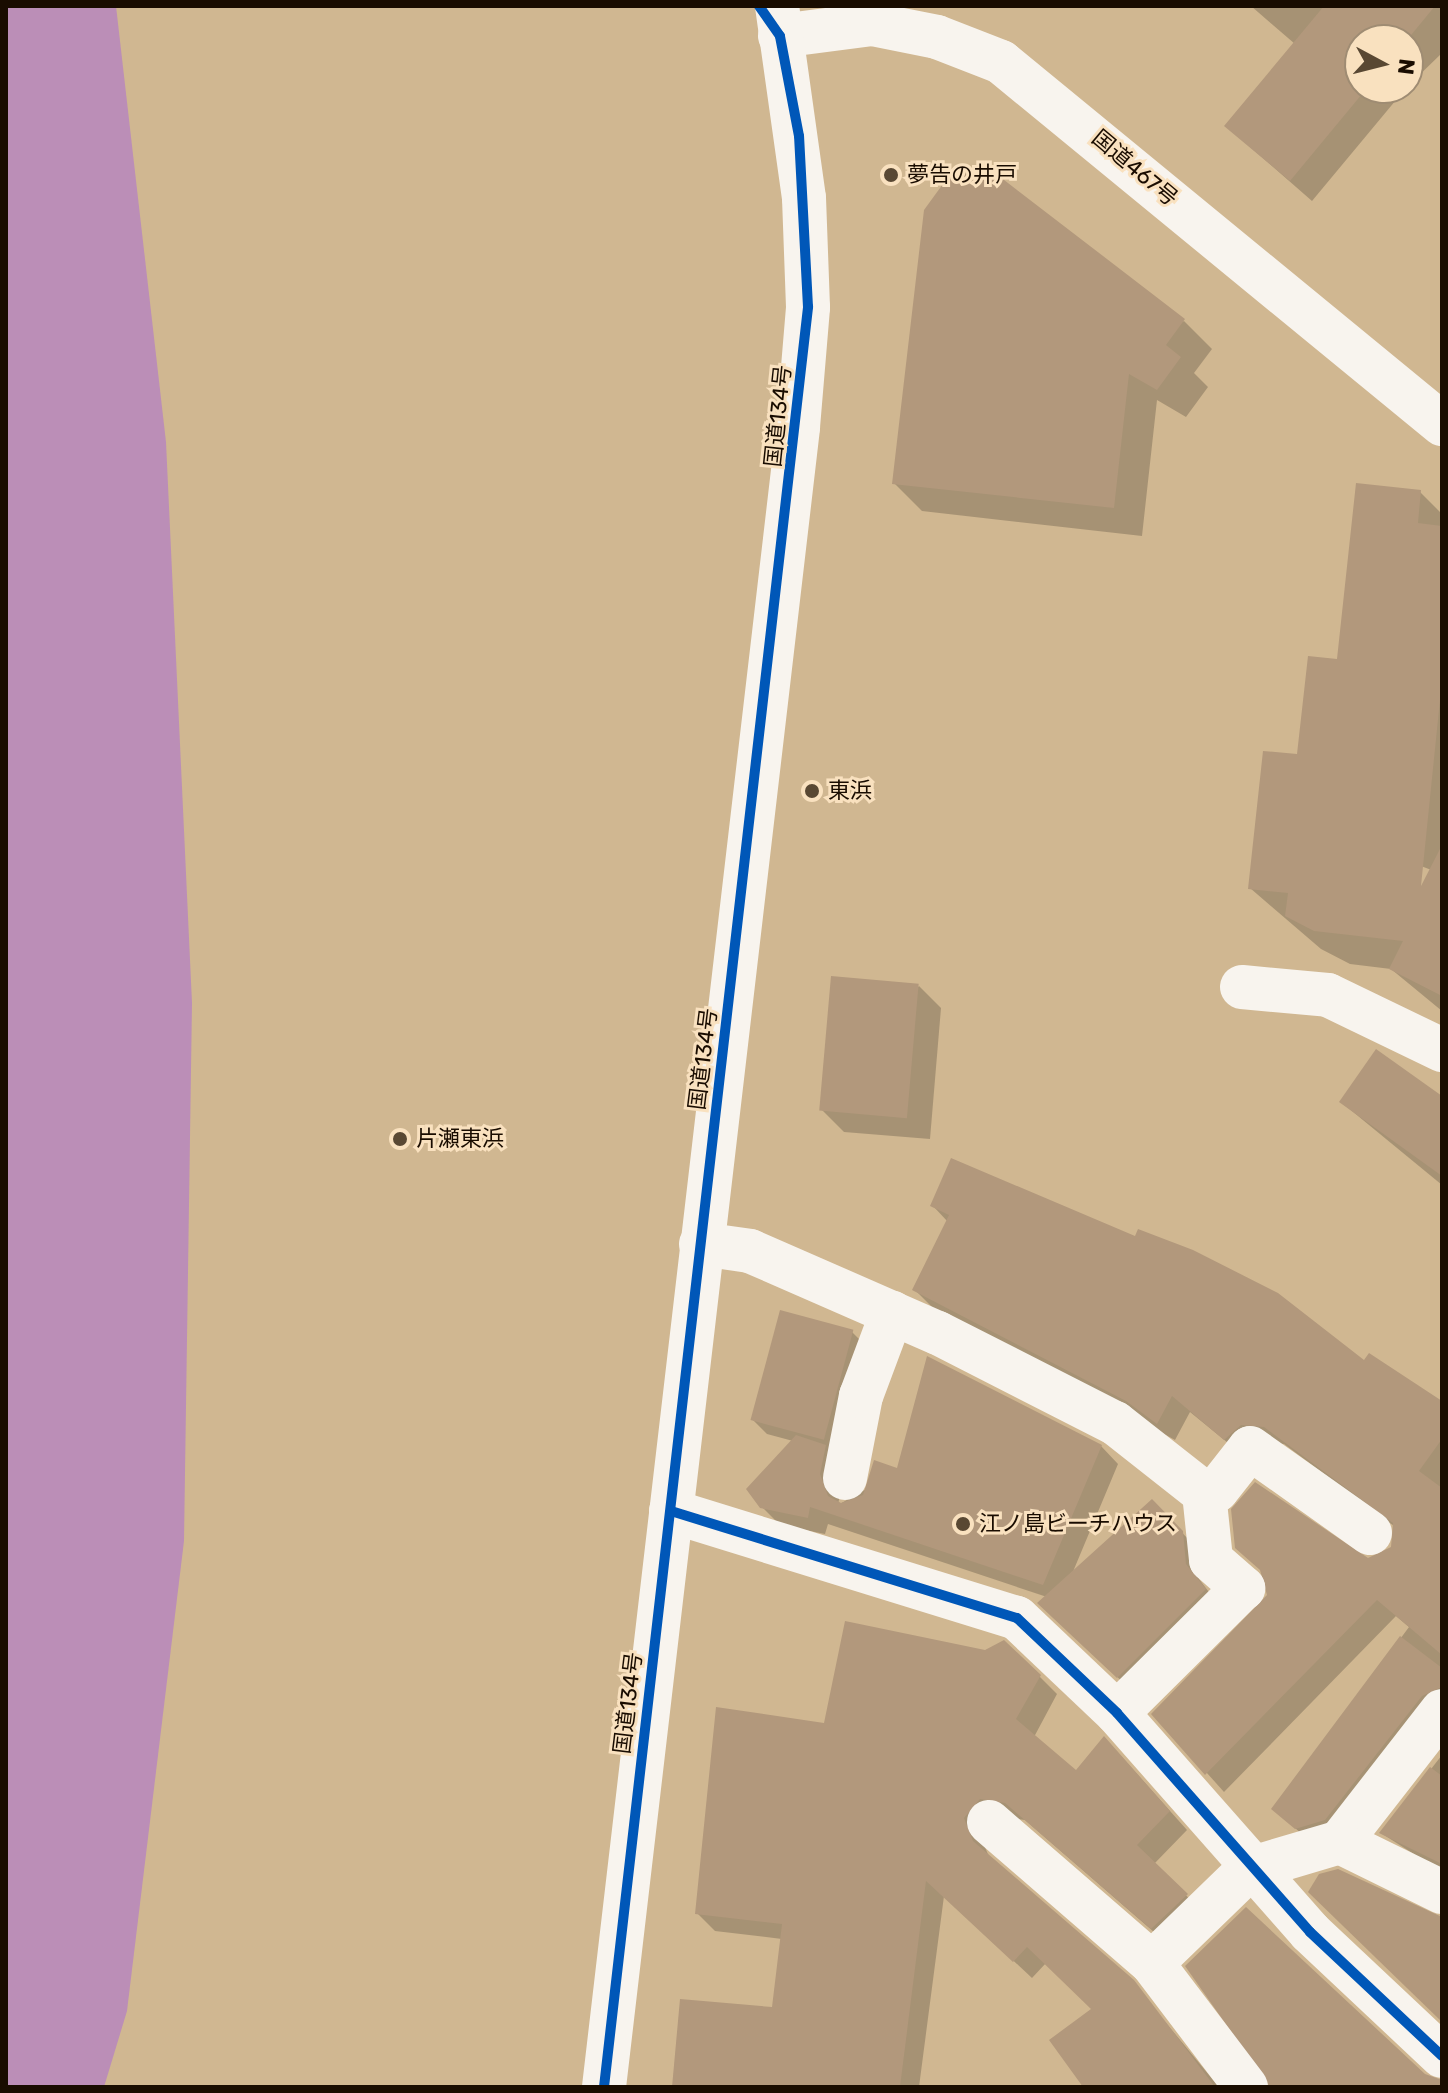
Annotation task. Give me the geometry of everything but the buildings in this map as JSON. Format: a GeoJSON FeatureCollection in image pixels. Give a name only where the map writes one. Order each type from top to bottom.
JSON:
{"type":"FeatureCollection","features":[{"type":"Feature","properties":{"kind":"main road","name":"国道467号"},"geometry":{"type":"LineString","coordinates":[[772,16],[872,24],[937,37],[1001,62],[1442,424]]}},
{"type":"Feature","properties":{"kind":"main road","name":"国道134号"},"geometry":{"type":"LineString","coordinates":[[604,2087],[808,307],[799,136],[772,16]]}},
{"type":"Feature","properties":{"kind":"main road"},"geometry":{"type":"LineString","coordinates":[[1242,987],[1328,995],[1442,1050]]}},
{"type":"Feature","properties":{"kind":"main road"},"geometry":{"type":"LineString","coordinates":[[701,1244],[750,1251],[892,1313],[1115,1423],[1204,1493],[1208,1552],[1243,1588],[1117,1713]]}},
{"type":"Feature","properties":{"kind":"main road"},"geometry":{"type":"LineString","coordinates":[[845,1478],[861,1396],[892,1313]]}},
{"type":"Feature","properties":{"kind":"main road"},"geometry":{"type":"LineString","coordinates":[[1204,1493],[1217,1490],[1250,1448],[1370,1533]]}},
{"type":"Feature","properties":{"kind":"main road"},"geometry":{"type":"LineString","coordinates":[[671,1511],[1017,1618],[1117,1713],[1249,1869],[1442,2056]]}},
{"type":"Feature","properties":{"kind":"main road"},"geometry":{"type":"LineString","coordinates":[[1152,1963],[1249,1869],[1340,1842],[1442,1711]]}},
{"type":"Feature","properties":{"kind":"main road"},"geometry":{"type":"LineString","coordinates":[[989,1822],[1152,1963],[1246,2087]]}},
{"type":"Feature","properties":{"kind":"main road"},"geometry":{"type":"LineString","coordinates":[[1340,1842],[1442,1892]]}},
{"type":"Feature","properties":{"kind":"shaded area"},"geometry":{"type":"Polygon","coordinates":[[[6,6],[116,6],[166,442],[192,1003],[184,1541],[127,2011],[104,2087],[6,2087],[6,6]]]}},
{"type":"Feature","properties":{"kind":"cycle path"},"geometry":{"type":"LineString","coordinates":[[604,2087],[808,307],[799,136],[780,36],[759,6]]}},
{"type":"Feature","properties":{"kind":"cycle path"},"geometry":{"type":"LineString","coordinates":[[671,1511],[1017,1618],[1117,1713],[1310,1932],[1442,2056]]}},
{"type":"Feature","properties":{"kind":"place","name":"夢告の井戸"},"geometry":{"type":"Point","coordinates":[891,175]}},
{"type":"Feature","properties":{"kind":"place","name":"東浜"},"geometry":{"type":"Point","coordinates":[812,791]}},
{"type":"Feature","properties":{"kind":"place","name":"片瀬東浜"},"geometry":{"type":"Point","coordinates":[400,1139]}},
{"type":"Feature","properties":{"kind":"place","name":"江ノ島ビーチハウス"},"geometry":{"type":"Point","coordinates":[963,1524]}}]}
